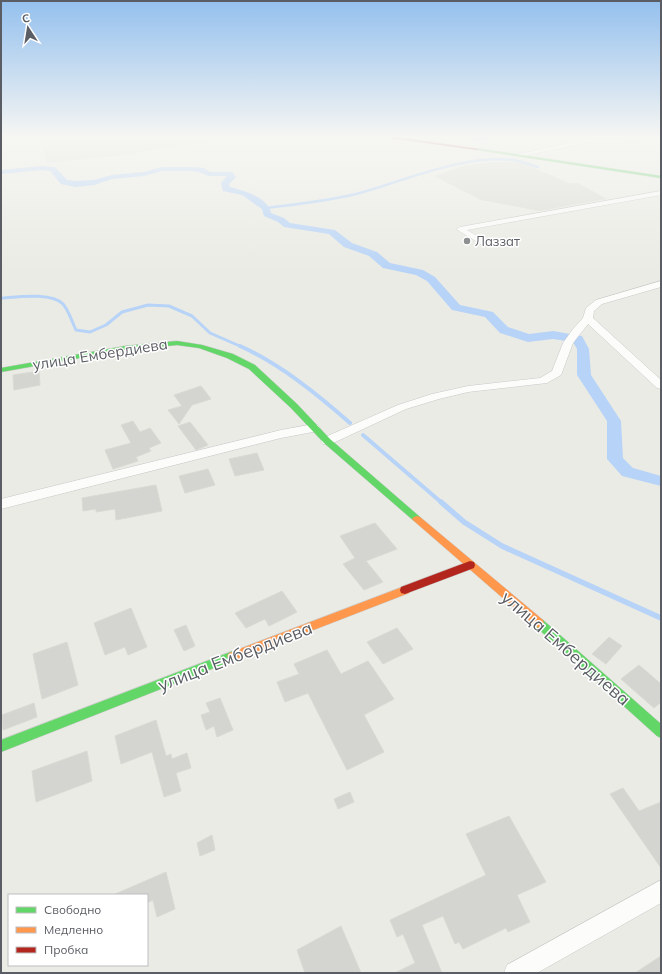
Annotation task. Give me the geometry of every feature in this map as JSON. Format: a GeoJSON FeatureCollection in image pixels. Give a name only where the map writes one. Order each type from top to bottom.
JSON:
{"type":"FeatureCollection","features":[{"type":"Feature","properties":{"kind":"street"},"geometry":{"type":"LineString","coordinates":[[484,244],[460,229],[661,193]]}},
{"type":"Feature","properties":{"kind":"street"},"geometry":{"type":"LineString","coordinates":[[327,441],[402,407],[436,396],[468,390],[543,381],[557,372],[563,350],[577,328],[588,319],[590,310],[599,302],[661,284]]}},
{"type":"Feature","properties":{"kind":"street"},"geometry":{"type":"LineString","coordinates":[[588,319],[661,386]]}},
{"type":"Feature","properties":{"kind":"street","name":"улица Ембердиева"},"geometry":{"type":"LineString","coordinates":[[1,370],[139,346],[166,343],[194,345],[230,356],[252,367],[294,406],[327,441],[553,635],[661,732]]}},
{"type":"Feature","properties":{"kind":"street"},"geometry":{"type":"LineString","coordinates":[[1,504],[280,434],[314,428]]}},
{"type":"Feature","properties":{"kind":"street","name":"улица Ембердиева"},"geometry":{"type":"LineString","coordinates":[[1,746],[470,565]]}},
{"type":"Feature","properties":{"kind":"street"},"geometry":{"type":"LineString","coordinates":[[515,973],[661,891]]}},
{"type":"Feature","properties":{"kind":"shaded area"},"geometry":{"type":"Polygon","coordinates":[[[445,181],[565,181],[578,183],[607,199],[539,211],[481,200],[445,181]]]}},
{"type":"Feature","properties":{"kind":"building"},"geometry":{"type":"Polygon","coordinates":[[[39,371],[40,385],[14,390],[13,375],[39,371]]]}},
{"type":"Feature","properties":{"kind":"building"},"geometry":{"type":"Polygon","coordinates":[[[201,386],[211,399],[192,405],[179,424],[168,410],[182,406],[174,395],[201,386]]]}},
{"type":"Feature","properties":{"kind":"building"},"geometry":{"type":"Polygon","coordinates":[[[133,421],[140,432],[150,428],[161,443],[149,448],[151,451],[136,457],[138,461],[113,469],[105,450],[131,443],[121,425],[133,421]]]}},
{"type":"Feature","properties":{"kind":"building"},"geometry":{"type":"Polygon","coordinates":[[[190,422],[208,445],[196,450],[178,426],[190,422]]]}},
{"type":"Feature","properties":{"kind":"building"},"geometry":{"type":"Polygon","coordinates":[[[257,453],[264,470],[235,476],[229,459],[257,453]]]}},
{"type":"Feature","properties":{"kind":"building"},"geometry":{"type":"Polygon","coordinates":[[[208,469],[215,485],[185,493],[179,476],[208,469]]]}},
{"type":"Feature","properties":{"kind":"building"},"geometry":{"type":"Polygon","coordinates":[[[156,485],[162,511],[116,520],[115,509],[96,512],[96,509],[83,511],[82,498],[156,485]]]}},
{"type":"Feature","properties":{"kind":"building"},"geometry":{"type":"Polygon","coordinates":[[[375,523],[397,549],[366,561],[383,582],[364,590],[343,564],[355,558],[340,536],[375,523]]]}},
{"type":"Feature","properties":{"kind":"building"},"geometry":{"type":"Polygon","coordinates":[[[282,591],[297,612],[269,626],[265,619],[246,628],[235,613],[282,591]]]}},
{"type":"Feature","properties":{"kind":"building"},"geometry":{"type":"Polygon","coordinates":[[[131,608],[147,647],[128,655],[125,647],[105,655],[94,623],[131,608]]]}},
{"type":"Feature","properties":{"kind":"building"},"geometry":{"type":"Polygon","coordinates":[[[186,625],[195,646],[184,651],[174,630],[186,625]]]}},
{"type":"Feature","properties":{"kind":"building"},"geometry":{"type":"Polygon","coordinates":[[[397,628],[413,649],[383,664],[367,642],[397,628]]]}},
{"type":"Feature","properties":{"kind":"building"},"geometry":{"type":"Polygon","coordinates":[[[609,637],[622,646],[606,664],[592,654],[609,637]]]}},
{"type":"Feature","properties":{"kind":"building"},"geometry":{"type":"Polygon","coordinates":[[[67,642],[78,685],[42,699],[33,654],[67,642]]]}},
{"type":"Feature","properties":{"kind":"building"},"geometry":{"type":"Polygon","coordinates":[[[327,650],[341,674],[368,661],[394,699],[364,715],[384,752],[347,770],[308,693],[285,702],[277,682],[299,674],[294,664],[327,650]]]}},
{"type":"Feature","properties":{"kind":"building"},"geometry":{"type":"Polygon","coordinates":[[[639,665],[661,684],[661,702],[654,708],[621,679],[639,665]]]}},
{"type":"Feature","properties":{"kind":"building"},"geometry":{"type":"Polygon","coordinates":[[[220,698],[233,730],[217,737],[214,726],[206,730],[201,715],[210,712],[206,703],[220,698]]]}},
{"type":"Feature","properties":{"kind":"building"},"geometry":{"type":"Polygon","coordinates":[[[34,703],[37,717],[3,730],[2,715],[34,703]]]}},
{"type":"Feature","properties":{"kind":"building"},"geometry":{"type":"Polygon","coordinates":[[[156,720],[166,756],[171,754],[172,759],[187,753],[191,768],[176,773],[181,791],[164,797],[152,752],[121,764],[115,736],[156,720]]]}},
{"type":"Feature","properties":{"kind":"building"},"geometry":{"type":"Polygon","coordinates":[[[87,751],[92,781],[36,802],[32,771],[87,751]]]}},
{"type":"Feature","properties":{"kind":"building"},"geometry":{"type":"Polygon","coordinates":[[[623,788],[639,811],[661,802],[661,868],[610,794],[623,788]]]}},
{"type":"Feature","properties":{"kind":"building"},"geometry":{"type":"Polygon","coordinates":[[[350,792],[354,802],[338,809],[334,799],[350,792]]]}},
{"type":"Feature","properties":{"kind":"building"},"geometry":{"type":"Polygon","coordinates":[[[509,816],[546,882],[517,895],[530,922],[508,932],[506,928],[463,949],[459,942],[455,944],[443,916],[422,925],[442,973],[395,973],[415,963],[403,934],[397,937],[390,920],[486,875],[466,834],[509,816]]]}},
{"type":"Feature","properties":{"kind":"building"},"geometry":{"type":"Polygon","coordinates":[[[212,835],[215,850],[200,856],[197,843],[212,835]]]}},
{"type":"Feature","properties":{"kind":"building"},"geometry":{"type":"Polygon","coordinates":[[[166,872],[175,909],[157,917],[153,900],[148,902],[148,894],[115,894],[166,872]]]}},
{"type":"Feature","properties":{"kind":"building"},"geometry":{"type":"Polygon","coordinates":[[[341,926],[361,973],[305,973],[297,950],[341,926]]]}},
{"type":"Feature","properties":{"kind":"building"},"geometry":{"type":"Polygon","coordinates":[[[661,956],[661,973],[635,973],[661,956]]]}},
{"type":"Feature","properties":{"kind":"waterway"},"geometry":{"type":"LineString","coordinates":[[63,181],[76,184],[96,181]]}},
{"type":"Feature","properties":{"kind":"waterway"},"geometry":{"type":"LineString","coordinates":[[227,181],[225,183],[226,189],[245,193],[266,208],[267,214],[281,220],[287,225],[332,232],[348,245],[373,254],[387,266],[419,272],[431,279],[456,308],[489,314],[504,330],[528,338],[553,335],[578,339],[583,349],[584,375],[614,421],[615,459],[628,472],[661,481]]}},
{"type":"Feature","properties":{"kind":"waterway"},"geometry":{"type":"LineString","coordinates":[[266,208],[348,196],[397,181]]}},
{"type":"Feature","properties":{"kind":"waterway"},"geometry":{"type":"LineString","coordinates":[[1,298],[34,296],[58,300],[63,304],[69,313],[76,330],[90,332],[106,325],[122,312],[148,305],[169,306],[192,316],[210,333],[242,347]]}},
{"type":"Feature","properties":{"kind":"waterway"},"geometry":{"type":"LineString","coordinates":[[240,346],[255,353],[298,380],[350,423]]}},
{"type":"Feature","properties":{"kind":"waterway"},"geometry":{"type":"LineString","coordinates":[[363,435],[442,503]]}},
{"type":"Feature","properties":{"kind":"waterway"},"geometry":{"type":"LineString","coordinates":[[441,502],[464,522],[502,546],[661,618]]}},
{"type":"Feature","properties":{"kind":"traffic: fast"},"geometry":{"type":"LineString","coordinates":[[1,370],[125,348],[177,343],[200,346],[230,356],[252,367],[294,406],[327,441],[417,519]]}},
{"type":"Feature","properties":{"kind":"traffic: fast"},"geometry":{"type":"LineString","coordinates":[[539,623],[661,732]]}},
{"type":"Feature","properties":{"kind":"traffic: fast"},"geometry":{"type":"LineString","coordinates":[[1,746],[233,656]]}},
{"type":"Feature","properties":{"kind":"traffic: slow"},"geometry":{"type":"LineString","coordinates":[[417,519],[539,623]]}},
{"type":"Feature","properties":{"kind":"traffic: slow"},"geometry":{"type":"LineString","coordinates":[[233,656],[405,590]]}},
{"type":"Feature","properties":{"kind":"traffic: jam"},"geometry":{"type":"LineString","coordinates":[[405,590],[470,565]]}},
{"type":"Feature","properties":{"kind":"place","name":"Лаззат"},"geometry":{"type":"Point","coordinates":[467,241]}}]}
